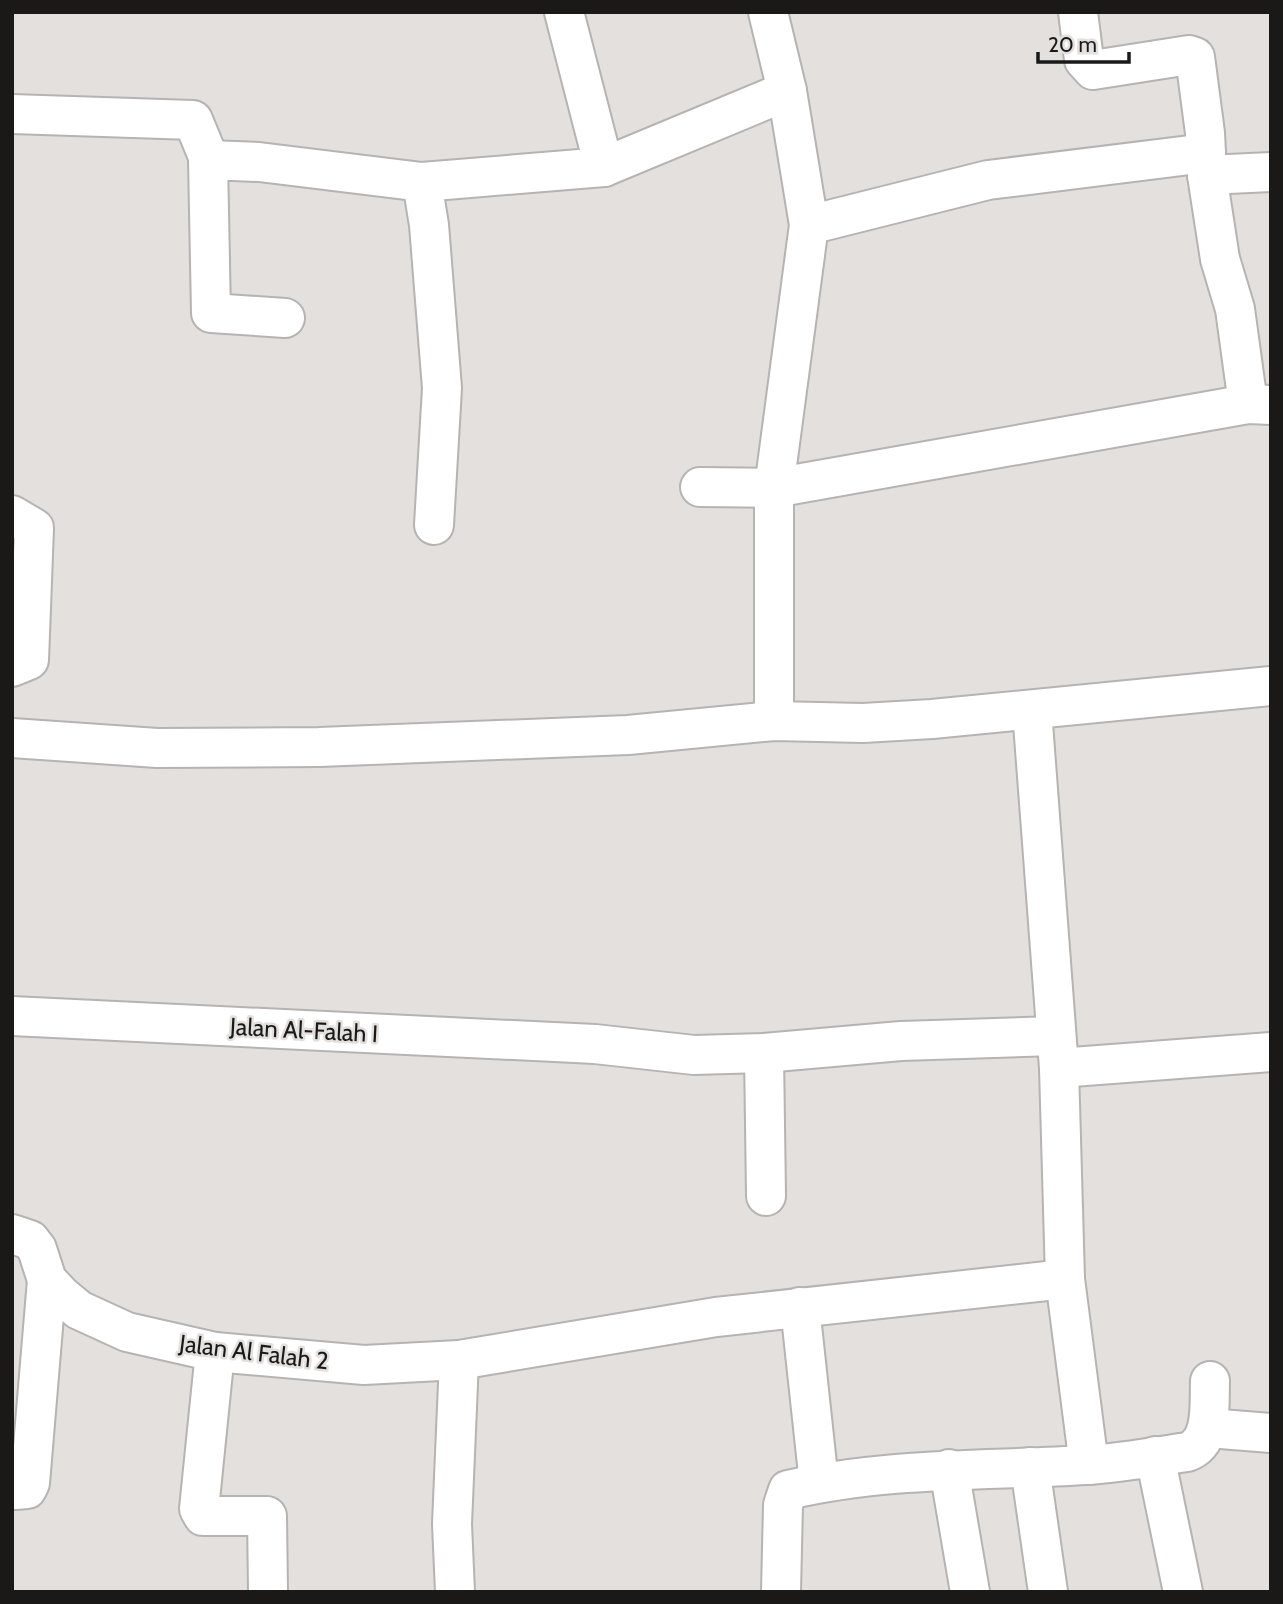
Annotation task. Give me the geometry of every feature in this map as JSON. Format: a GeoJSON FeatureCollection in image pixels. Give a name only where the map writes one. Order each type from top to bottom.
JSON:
{"type":"FeatureCollection","features":[{"type":"Feature","properties":{"kind":"street"},"geometry":{"type":"LineString","coordinates":[[564,12],[604,167]]}},
{"type":"Feature","properties":{"kind":"street"},"geometry":{"type":"LineString","coordinates":[[768,12],[787,91],[809,225],[774,488],[774,721]]}},
{"type":"Feature","properties":{"kind":"street"},"geometry":{"type":"LineString","coordinates":[[700,487],[774,488],[1260,405],[1220,259],[1194,55],[1093,70],[1084,60],[1078,12]]}},
{"type":"Feature","properties":{"kind":"street"},"geometry":{"type":"LineString","coordinates":[[209,159],[259,162],[422,182],[604,167],[787,91]]}},
{"type":"Feature","properties":{"kind":"street"},"geometry":{"type":"LineString","coordinates":[[12,114],[193,120],[209,159],[211,313],[285,318]]}},
{"type":"Feature","properties":{"kind":"street"},"geometry":{"type":"LineString","coordinates":[[809,225],[988,180],[1206,164],[1271,172]]}},
{"type":"Feature","properties":{"kind":"street"},"geometry":{"type":"LineString","coordinates":[[422,182],[429,225],[442,388],[434,525]]}},
{"type":"Feature","properties":{"kind":"street"},"geometry":{"type":"LineString","coordinates":[[12,515],[34,528],[29,660],[12,667]]}},
{"type":"Feature","properties":{"kind":"street"},"geometry":{"type":"LineString","coordinates":[[12,738],[157,748],[320,747],[628,735],[774,721],[863,723],[1271,687]]}},
{"type":"Feature","properties":{"kind":"street"},"geometry":{"type":"LineString","coordinates":[[1032,710],[1057,1052],[1065,1279],[1089,1465]]}},
{"type":"Feature","properties":{"kind":"street","name":"Jalan Al-Falah I"},"geometry":{"type":"LineString","coordinates":[[12,1016],[595,1044],[694,1055],[764,1054],[901,1041],[1057,1052],[1271,1052]]}},
{"type":"Feature","properties":{"kind":"street"},"geometry":{"type":"LineString","coordinates":[[764,1054],[766,1196]]}},
{"type":"Feature","properties":{"kind":"street","name":"Jalan Al Falah 2"},"geometry":{"type":"LineString","coordinates":[[12,1234],[21,1234],[37,1249],[47,1280],[79,1310],[127,1332],[215,1352],[364,1365],[459,1360],[716,1317],[1065,1279]]}},
{"type":"Feature","properties":{"kind":"street"},"geometry":{"type":"LineString","coordinates":[[15,1490],[27,1489],[30,1483],[47,1280]]}},
{"type":"Feature","properties":{"kind":"street"},"geometry":{"type":"LineString","coordinates":[[800,1307],[819,1483]]}},
{"type":"Feature","properties":{"kind":"street"},"geometry":{"type":"LineString","coordinates":[[215,1352],[199,1508],[203,1516],[212,1518],[267,1516],[268,1592]]}},
{"type":"Feature","properties":{"kind":"street"},"geometry":{"type":"LineString","coordinates":[[455,1592],[452,1524],[459,1360]]}},
{"type":"Feature","properties":{"kind":"street"},"geometry":{"type":"LineString","coordinates":[[781,1592],[784,1494],[788,1490],[819,1483],[949,1469],[1089,1465],[1194,1450],[1208,1428],[1210,1381]]}},
{"type":"Feature","properties":{"kind":"street"},"geometry":{"type":"LineString","coordinates":[[1208,1428],[1271,1433]]}},
{"type":"Feature","properties":{"kind":"street"},"geometry":{"type":"LineString","coordinates":[[1155,1456],[1183,1592]]}},
{"type":"Feature","properties":{"kind":"street"},"geometry":{"type":"LineString","coordinates":[[1031,1466],[1048,1592]]}},
{"type":"Feature","properties":{"kind":"street"},"geometry":{"type":"LineString","coordinates":[[949,1469],[970,1592]]}}]}
